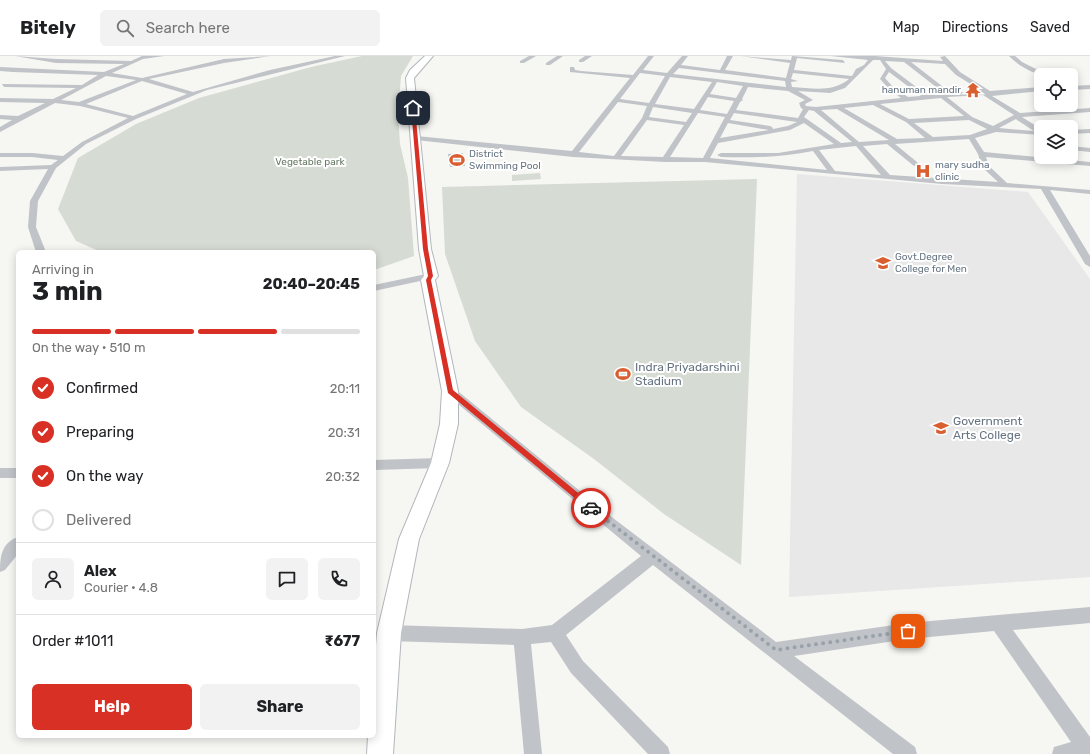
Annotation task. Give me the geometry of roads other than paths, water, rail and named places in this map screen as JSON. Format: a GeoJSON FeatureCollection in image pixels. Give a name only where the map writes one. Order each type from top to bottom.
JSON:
{"type":"FeatureCollection","features":[{"type":"Feature","properties":{"kind":"main road"},"geometry":{"type":"LineString","coordinates":[[380,754],[389,633],[409,539],[440,462],[449,424],[450,391],[428,280],[431,276],[425,249],[410,78],[415,68],[428,56]]}},
{"type":"Feature","properties":{"kind":"street"},"geometry":{"type":"LineString","coordinates":[[18,56],[56,61],[135,62]]}},
{"type":"Feature","properties":{"kind":"street"},"geometry":{"type":"LineString","coordinates":[[8,76],[56,61],[66,56]]}},
{"type":"Feature","properties":{"kind":"street"},"geometry":{"type":"LineString","coordinates":[[0,130],[19,118],[55,101],[105,74],[145,57],[160,56]]}},
{"type":"Feature","properties":{"kind":"street"},"geometry":{"type":"LineString","coordinates":[[80,104],[143,79],[224,61],[267,56]]}},
{"type":"Feature","properties":{"kind":"street"},"geometry":{"type":"LineString","coordinates":[[40,250],[32,227],[34,201],[53,167],[62,158],[102,132],[192,94],[272,71],[342,56]]}},
{"type":"Feature","properties":{"kind":"street"},"geometry":{"type":"LineString","coordinates":[[522,62],[533,56]]}},
{"type":"Feature","properties":{"kind":"street"},"geometry":{"type":"LineString","coordinates":[[548,64],[560,56]]}},
{"type":"Feature","properties":{"kind":"street"},"geometry":{"type":"LineString","coordinates":[[581,61],[589,56]]}},
{"type":"Feature","properties":{"kind":"street"},"geometry":{"type":"LineString","coordinates":[[573,155],[651,56]]}},
{"type":"Feature","properties":{"kind":"street"},"geometry":{"type":"LineString","coordinates":[[616,158],[646,118],[658,90],[668,75],[678,66],[685,56]]}},
{"type":"Feature","properties":{"kind":"street"},"geometry":{"type":"LineString","coordinates":[[722,71],[730,56]]}},
{"type":"Feature","properties":{"kind":"street"},"geometry":{"type":"LineString","coordinates":[[743,56],[794,59],[858,67],[866,66],[871,58]]}},
{"type":"Feature","properties":{"kind":"street"},"geometry":{"type":"LineString","coordinates":[[834,56],[947,63]]}},
{"type":"Feature","properties":{"kind":"street"},"geometry":{"type":"LineString","coordinates":[[943,56],[947,63],[958,73],[1019,115],[1019,120],[1034,128]]}},
{"type":"Feature","properties":{"kind":"street"},"geometry":{"type":"LineString","coordinates":[[1012,56],[1020,63],[1034,70]]}},
{"type":"Feature","properties":{"kind":"street"},"geometry":{"type":"LineString","coordinates":[[707,157],[717,141],[729,116],[740,100],[749,75],[760,57]]}},
{"type":"Feature","properties":{"kind":"street"},"geometry":{"type":"LineString","coordinates":[[212,58],[224,61]]}},
{"type":"Feature","properties":{"kind":"street"},"geometry":{"type":"LineString","coordinates":[[794,59],[843,68]]}},
{"type":"Feature","properties":{"kind":"street"},"geometry":{"type":"LineString","coordinates":[[789,89],[788,80],[794,59]]}},
{"type":"Feature","properties":{"kind":"street"},"geometry":{"type":"LineString","coordinates":[[882,60],[889,69],[926,97]]}},
{"type":"Feature","properties":{"kind":"street"},"geometry":{"type":"LineString","coordinates":[[906,61],[951,96]]}},
{"type":"Feature","properties":{"kind":"street"},"geometry":{"type":"LineString","coordinates":[[2,86],[50,63]]}},
{"type":"Feature","properties":{"kind":"street"},"geometry":{"type":"LineString","coordinates":[[678,66],[804,82]]}},
{"type":"Feature","properties":{"kind":"street"},"geometry":{"type":"LineString","coordinates":[[638,71],[789,89],[830,90],[843,88],[857,75],[858,67]]}},
{"type":"Feature","properties":{"kind":"street"},"geometry":{"type":"LineString","coordinates":[[572,68],[572,71],[581,73],[634,77]]}},
{"type":"Feature","properties":{"kind":"street"},"geometry":{"type":"LineString","coordinates":[[0,69],[21,72],[105,74],[143,79],[192,94]]}},
{"type":"Feature","properties":{"kind":"street"},"geometry":{"type":"LineString","coordinates":[[889,69],[882,78],[891,88],[908,100]]}},
{"type":"Feature","properties":{"kind":"street"},"geometry":{"type":"LineString","coordinates":[[790,71],[853,78]]}},
{"type":"Feature","properties":{"kind":"street"},"geometry":{"type":"LineString","coordinates":[[665,160],[697,112],[715,81]]}},
{"type":"Feature","properties":{"kind":"street"},"geometry":{"type":"LineString","coordinates":[[812,84],[843,88]]}},
{"type":"Feature","properties":{"kind":"street"},"geometry":{"type":"LineString","coordinates":[[2,86],[84,86]]}},
{"type":"Feature","properties":{"kind":"street"},"geometry":{"type":"LineString","coordinates":[[1078,87],[1090,86]]}},
{"type":"Feature","properties":{"kind":"street"},"geometry":{"type":"LineString","coordinates":[[789,89],[810,100],[802,103],[803,107],[806,109],[816,110],[837,106],[876,104],[926,97],[988,94],[1034,90]]}},
{"type":"Feature","properties":{"kind":"street"},"geometry":{"type":"LineString","coordinates":[[706,95],[740,100]]}},
{"type":"Feature","properties":{"kind":"street"},"geometry":{"type":"LineString","coordinates":[[943,97],[970,118],[993,129]]}},
{"type":"Feature","properties":{"kind":"street"},"geometry":{"type":"LineString","coordinates":[[0,100],[55,101],[80,104],[134,118]]}},
{"type":"Feature","properties":{"kind":"street"},"geometry":{"type":"LineString","coordinates":[[617,100],[729,116],[801,120],[840,144]]}},
{"type":"Feature","properties":{"kind":"street"},"geometry":{"type":"LineString","coordinates":[[876,104],[908,121],[931,139]]}},
{"type":"Feature","properties":{"kind":"street"},"geometry":{"type":"LineString","coordinates":[[837,106],[893,142]]}},
{"type":"Feature","properties":{"kind":"street"},"geometry":{"type":"LineString","coordinates":[[717,141],[790,128],[801,123],[806,109]]}},
{"type":"Feature","properties":{"kind":"street"},"geometry":{"type":"LineString","coordinates":[[816,110],[843,124],[858,144],[887,177]]}},
{"type":"Feature","properties":{"kind":"street"},"geometry":{"type":"LineString","coordinates":[[971,137],[993,129],[1019,115],[1090,110]]}},
{"type":"Feature","properties":{"kind":"street"},"geometry":{"type":"LineString","coordinates":[[729,116],[779,130]]}},
{"type":"Feature","properties":{"kind":"street"},"geometry":{"type":"LineString","coordinates":[[0,117],[19,118]]}},
{"type":"Feature","properties":{"kind":"street"},"geometry":{"type":"LineString","coordinates":[[646,118],[688,124]]}},
{"type":"Feature","properties":{"kind":"street"},"geometry":{"type":"LineString","coordinates":[[908,121],[970,118]]}},
{"type":"Feature","properties":{"kind":"street"},"geometry":{"type":"LineString","coordinates":[[843,124],[865,123]]}},
{"type":"Feature","properties":{"kind":"street"},"geometry":{"type":"LineString","coordinates":[[416,138],[573,155],[665,160],[758,156],[840,144],[971,137],[996,130],[1034,132]]}},
{"type":"Feature","properties":{"kind":"street"},"geometry":{"type":"LineString","coordinates":[[1078,132],[1090,130]]}},
{"type":"Feature","properties":{"kind":"street"},"geometry":{"type":"LineString","coordinates":[[1078,134],[1086,138]]}},
{"type":"Feature","properties":{"kind":"street"},"geometry":{"type":"LineString","coordinates":[[971,137],[982,154],[986,167],[1005,185]]}},
{"type":"Feature","properties":{"kind":"street"},"geometry":{"type":"LineString","coordinates":[[893,142],[889,142],[914,164]]}},
{"type":"Feature","properties":{"kind":"street"},"geometry":{"type":"LineString","coordinates":[[814,148],[833,173]]}},
{"type":"Feature","properties":{"kind":"street"},"geometry":{"type":"LineString","coordinates":[[1078,149],[1090,150]]}},
{"type":"Feature","properties":{"kind":"street"},"geometry":{"type":"LineString","coordinates":[[982,154],[1090,164]]}},
{"type":"Feature","properties":{"kind":"street"},"geometry":{"type":"LineString","coordinates":[[0,155],[32,155],[62,158]]}},
{"type":"Feature","properties":{"kind":"street"},"geometry":{"type":"LineString","coordinates":[[707,157],[833,173],[1044,187],[1090,192]]}},
{"type":"Feature","properties":{"kind":"street"},"geometry":{"type":"LineString","coordinates":[[1080,164],[1090,170]]}},
{"type":"Feature","properties":{"kind":"street"},"geometry":{"type":"LineString","coordinates":[[0,169],[53,167]]}},
{"type":"Feature","properties":{"kind":"street"},"geometry":{"type":"LineString","coordinates":[[1044,187],[1090,264]]}},
{"type":"Feature","properties":{"kind":"street"},"geometry":{"type":"LineString","coordinates":[[376,288],[431,276]]}},
{"type":"Feature","properties":{"kind":"street"},"geometry":{"type":"LineString","coordinates":[[450,391],[653,556],[908,754]]}},
{"type":"Feature","properties":{"kind":"street"},"geometry":{"type":"LineString","coordinates":[[376,464],[440,462]]}},
{"type":"Feature","properties":{"kind":"street"},"geometry":{"type":"LineString","coordinates":[[0,473],[16,473]]}},
{"type":"Feature","properties":{"kind":"street"},"geometry":{"type":"LineString","coordinates":[[0,565],[16,545]]}},
{"type":"Feature","properties":{"kind":"street"},"geometry":{"type":"LineString","coordinates":[[389,633],[522,637],[555,633],[653,556]]}},
{"type":"Feature","properties":{"kind":"street"},"geometry":{"type":"LineString","coordinates":[[776,650],[908,631],[1090,615]]}},
{"type":"Feature","properties":{"kind":"street"},"geometry":{"type":"LineString","coordinates":[[998,623],[1089,749],[1061,754]]}},
{"type":"Feature","properties":{"kind":"street"},"geometry":{"type":"LineString","coordinates":[[555,633],[577,667],[660,754]]}},
{"type":"Feature","properties":{"kind":"street"},"geometry":{"type":"LineString","coordinates":[[522,637],[533,754]]}},
{"type":"Feature","properties":{"kind":"place","name":"hanuman mandir"},"geometry":{"type":"Point","coordinates":[973,90]}},
{"type":"Feature","properties":{"kind":"place","name":"District Swimming Pool"},"geometry":{"type":"Point","coordinates":[457,160]}},
{"type":"Feature","properties":{"kind":"place","name":"mary sudha clinic"},"geometry":{"type":"Point","coordinates":[923,171]}},
{"type":"Feature","properties":{"kind":"place","name":"Govt.Degree College for Men"},"geometry":{"type":"Point","coordinates":[883,263]}},
{"type":"Feature","properties":{"kind":"place","name":"Indra Priyadarshini Stadium"},"geometry":{"type":"Point","coordinates":[623,374]}},
{"type":"Feature","properties":{"kind":"place","name":"Government Arts College"},"geometry":{"type":"Point","coordinates":[941,428]}},
{"type":"Feature","properties":{"kind":"park label","name":"Vegetable park"},"geometry":{"type":"Point","coordinates":[310,162]}}]}
